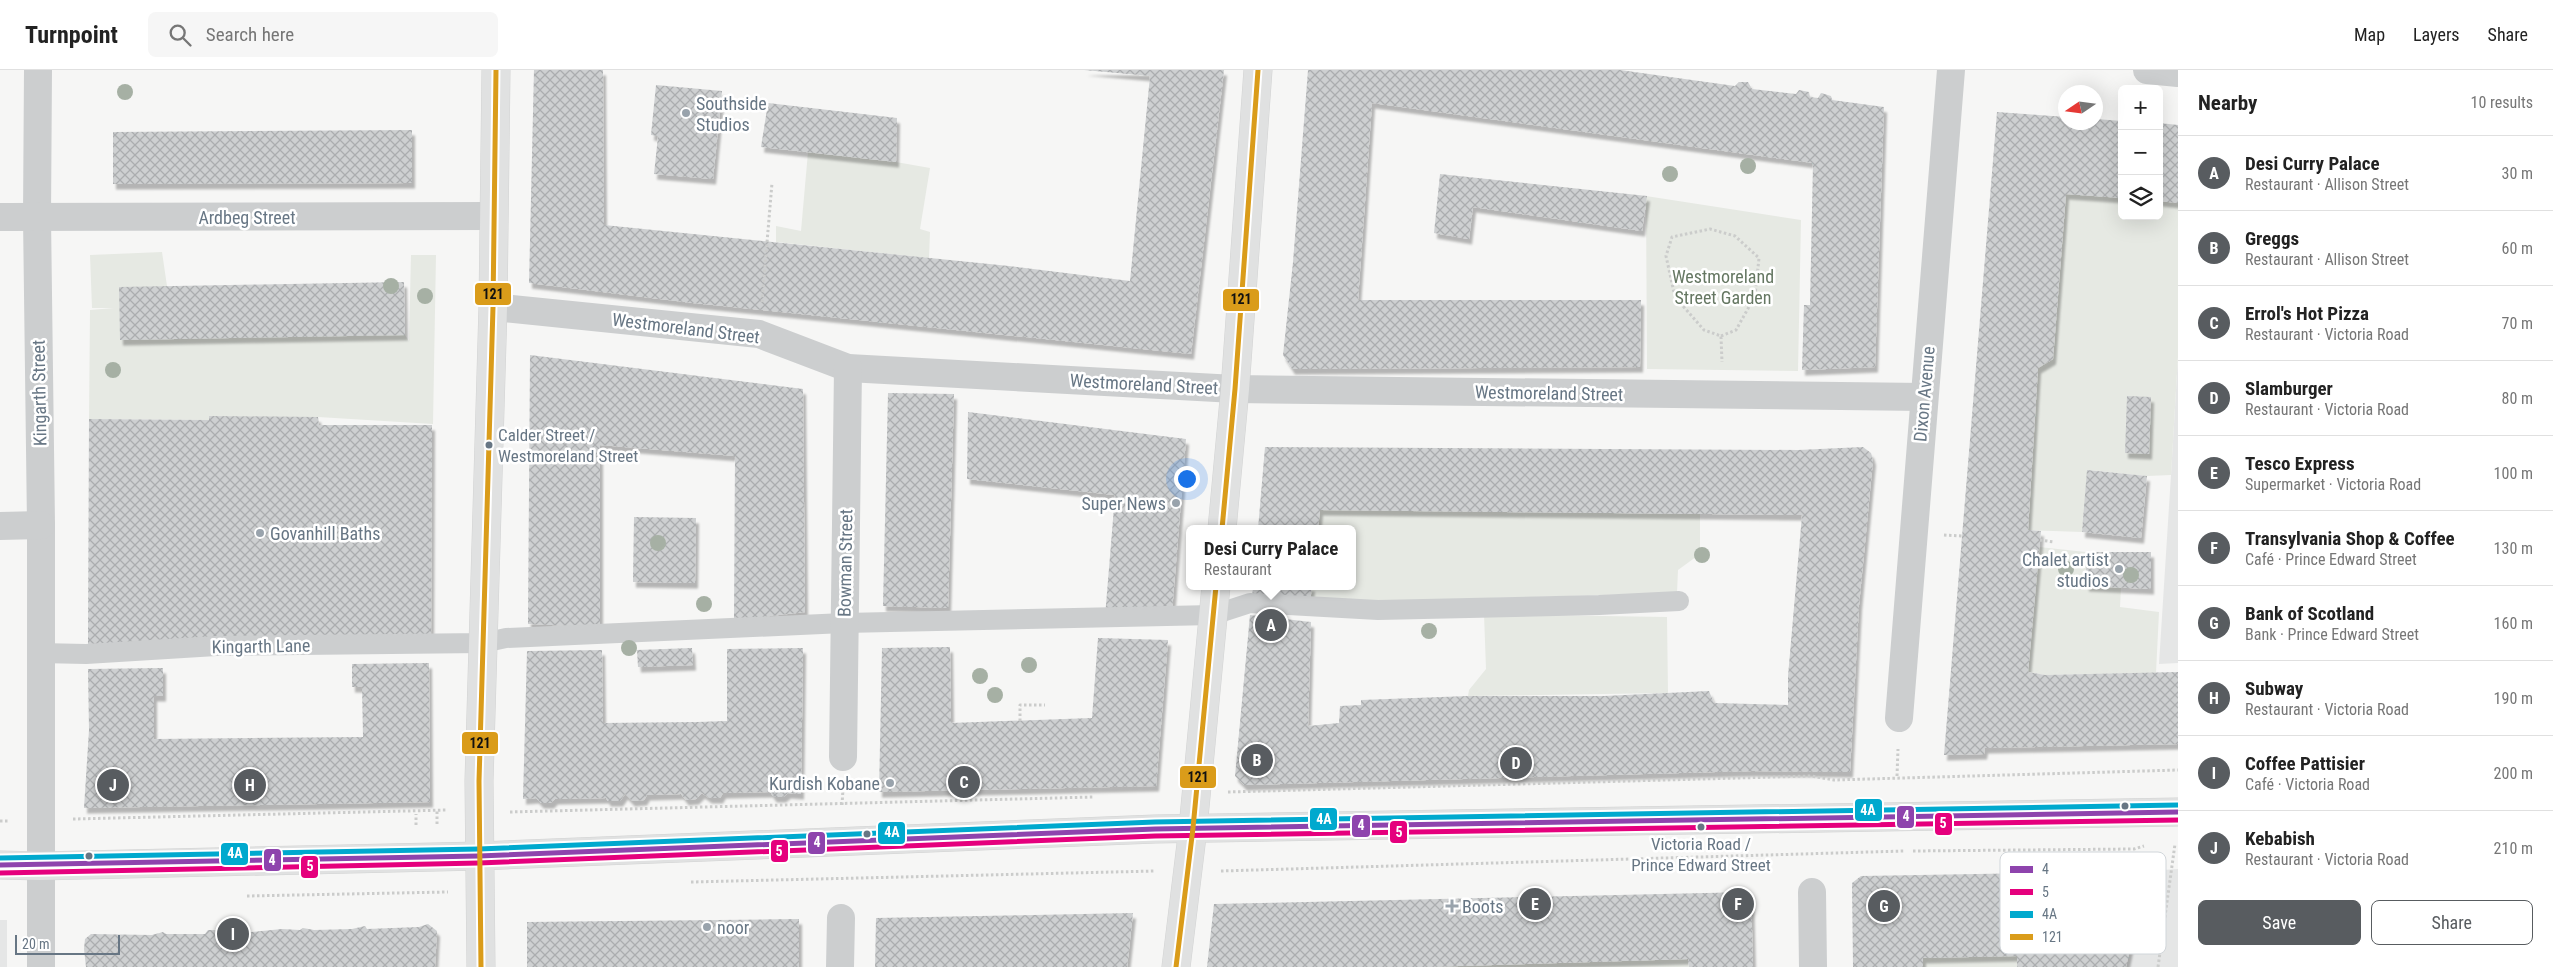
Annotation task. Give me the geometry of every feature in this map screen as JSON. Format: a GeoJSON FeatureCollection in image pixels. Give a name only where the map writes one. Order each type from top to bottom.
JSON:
{"type":"FeatureCollection","features":[{"type":"Feature","properties":{"kind":"street","name":"Kingarth Street"},"geometry":{"type":"LineString","coordinates":[[38,70],[36,217],[41,525],[40,866]]}},
{"type":"Feature","properties":{"kind":"street"},"geometry":{"type":"LineString","coordinates":[[481,967],[479,811],[493,307],[496,70]]}},
{"type":"Feature","properties":{"kind":"street"},"geometry":{"type":"LineString","coordinates":[[1222,525],[1235,389],[1258,70]]}},
{"type":"Feature","properties":{"kind":"street","name":"Dixon Avenue"},"geometry":{"type":"LineString","coordinates":[[1899,718],[1951,70]]}},
{"type":"Feature","properties":{"kind":"street"},"geometry":{"type":"LineString","coordinates":[[2147,70],[2178,73]]}},
{"type":"Feature","properties":{"kind":"street","name":"Ardbeg Street"},"geometry":{"type":"LineString","coordinates":[[0,218],[494,216]]}},
{"type":"Feature","properties":{"kind":"street","name":"Westmoreland Street"},"geometry":{"type":"LineString","coordinates":[[493,307],[760,334],[848,368],[1235,389],[1924,397]]}},
{"type":"Feature","properties":{"kind":"street","name":"Bowman Street"},"geometry":{"type":"LineString","coordinates":[[843,757],[848,368]]}},
{"type":"Feature","properties":{"kind":"street"},"geometry":{"type":"LineString","coordinates":[[0,526],[41,525]]}},
{"type":"Feature","properties":{"kind":"street"},"geometry":{"type":"LineString","coordinates":[[1176,967],[1193,828],[1216,590]]}},
{"type":"Feature","properties":{"kind":"street"},"geometry":{"type":"LineString","coordinates":[[0,865],[40,866],[479,856],[1193,828],[2178,812]]}},
{"type":"Feature","properties":{"kind":"street"},"geometry":{"type":"LineString","coordinates":[[40,866],[41,967]]}},
{"type":"Feature","properties":{"kind":"street"},"geometry":{"type":"LineString","coordinates":[[1812,892],[1812,967]]}},
{"type":"Feature","properties":{"kind":"street"},"geometry":{"type":"LineString","coordinates":[[840,967],[842,918]]}},
{"type":"Feature","properties":{"kind":"lane","name":"Kingarth Lane"},"geometry":{"type":"LineString","coordinates":[[40,653],[86,654],[216,646],[483,643],[506,638],[844,623],[1213,615],[1250,603],[1378,610],[1599,605],[1679,601]]}},
{"type":"Feature","properties":{"kind":"path"},"geometry":{"type":"LineString","coordinates":[[760,334],[772,183]]}},
{"type":"Feature","properties":{"kind":"path"},"geometry":{"type":"LineString","coordinates":[[1710,229],[1735,236],[1759,258],[1755,296],[1736,330],[1721,336],[1704,330],[1676,297],[1666,256],[1672,237],[1710,229]]}},
{"type":"Feature","properties":{"kind":"path"},"geometry":{"type":"LineString","coordinates":[[1721,336],[1723,395]]}},
{"type":"Feature","properties":{"kind":"path"},"geometry":{"type":"LineString","coordinates":[[2040,540],[2054,542]]}},
{"type":"Feature","properties":{"kind":"path"},"geometry":{"type":"LineString","coordinates":[[1020,721],[1020,705],[1045,705]]}},
{"type":"Feature","properties":{"kind":"path"},"geometry":{"type":"LineString","coordinates":[[1196,793],[1811,776],[1834,780],[2178,770]]}},
{"type":"Feature","properties":{"kind":"path"},"geometry":{"type":"LineString","coordinates":[[0,821],[430,810],[479,811],[842,805],[1103,796]]}},
{"type":"Feature","properties":{"kind":"path"},"geometry":{"type":"LineString","coordinates":[[416,814],[416,826]]}},
{"type":"Feature","properties":{"kind":"path"},"geometry":{"type":"LineString","coordinates":[[1810,817],[1814,855]]}},
{"type":"Feature","properties":{"kind":"path"},"geometry":{"type":"LineString","coordinates":[[686,882],[1188,871],[1242,872],[1298,868],[1906,851],[2134,849],[2151,844]]}},
{"type":"Feature","properties":{"kind":"path"},"geometry":{"type":"LineString","coordinates":[[2166,907],[2171,870]]}},
{"type":"Feature","properties":{"kind":"path"},"geometry":{"type":"LineString","coordinates":[[238,896],[480,893]]}},
{"type":"Feature","properties":{"kind":"path"},"geometry":{"type":"LineString","coordinates":[[2158,967],[2160,954]]}},
{"type":"Feature","properties":{"kind":"shaded area"},"geometry":{"type":"Polygon","coordinates":[[[2178,356],[2178,663],[2159,664],[2171,475],[2178,356]]]}},
{"type":"Feature","properties":{"kind":"shaded area"},"geometry":{"type":"Polygon","coordinates":[[[2178,869],[2178,967],[2126,967],[2129,954],[2166,954],[2166,870],[2178,869]]]}},
{"type":"Feature","properties":{"kind":"shaded area"},"geometry":{"type":"Polygon","coordinates":[[[0,920],[7,920],[7,967],[0,967],[0,920]]]}},
{"type":"Feature","properties":{"kind":"green space"},"geometry":{"type":"Polygon","coordinates":[[[808,152],[896,162],[930,168],[920,229],[930,232],[929,258],[776,242],[776,226],[801,231],[808,152]]]}},
{"type":"Feature","properties":{"kind":"green space"},"geometry":{"type":"Polygon","coordinates":[[[2066,194],[2118,198],[2118,220],[2163,220],[2163,201],[2178,203],[2178,356],[2171,475],[2147,476],[2088,470],[2082,532],[2028,530],[2038,368],[2053,359],[2066,194]]]}},
{"type":"Feature","properties":{"kind":"green space","name":"Westmoreland Street Garden"},"geometry":{"type":"Polygon","coordinates":[[[1646,196],[1801,220],[1798,371],[1647,369],[1646,196]]]}},
{"type":"Feature","properties":{"kind":"green space"},"geometry":{"type":"Polygon","coordinates":[[[162,252],[167,286],[405,335],[409,341],[411,255],[436,255],[433,424],[318,417],[209,417],[209,420],[89,419],[90,310],[114,308],[92,308],[90,255],[162,252]]]}},
{"type":"Feature","properties":{"kind":"green space"},"geometry":{"type":"Polygon","coordinates":[[[1320,510],[1700,514],[1700,554],[1678,570],[1677,593],[1310,603],[1312,590],[1356,590],[1356,525],[1318,525],[1320,510]]]}},
{"type":"Feature","properties":{"kind":"green space"},"geometry":{"type":"Polygon","coordinates":[[[2039,547],[2086,552],[2087,586],[2121,588],[2120,607],[2159,612],[2156,673],[2045,675],[2028,672],[2039,547]]]}},
{"type":"Feature","properties":{"kind":"green space"},"geometry":{"type":"Polygon","coordinates":[[[1484,614],[1667,617],[1668,693],[1468,696],[1469,690],[1486,669],[1484,614]]]}},
{"type":"Feature","properties":{"kind":"green space"},"geometry":{"type":"Polygon","coordinates":[[[2017,956],[2017,967],[1923,967],[1923,958],[2017,956]]]}},
{"type":"Feature","properties":{"kind":"green space"},"geometry":{"type":"Polygon","coordinates":[[[1688,959],[1689,967],[1425,967],[1688,959]]]}},
{"type":"Feature","properties":{"kind":"building"},"geometry":{"type":"Polygon","coordinates":[[[534,70],[603,70],[604,225],[1009,266],[1130,281],[1150,76],[1084,70],[1224,70],[1191,354],[693,303],[529,283],[534,70]]]}},
{"type":"Feature","properties":{"kind":"building"},"geometry":{"type":"Polygon","coordinates":[[[1308,70],[1620,70],[1735,86],[1739,82],[1748,82],[1752,89],[1796,94],[1799,90],[1809,92],[1810,97],[1818,98],[1821,93],[1831,96],[1832,100],[1884,107],[1875,367],[1802,370],[1804,305],[1810,305],[1813,163],[1372,103],[1358,300],[1641,300],[1640,367],[1292,369],[1283,355],[1293,262],[1308,70]]]}},
{"type":"Feature","properties":{"kind":"building","name":"Southside Studios"},"geometry":{"type":"Polygon","coordinates":[[[656,85],[722,91],[713,179],[654,174],[658,136],[651,135],[656,85]]]}},
{"type":"Feature","properties":{"kind":"building"},"geometry":{"type":"Polygon","coordinates":[[[768,103],[897,118],[896,162],[761,147],[768,103]]]}},
{"type":"Feature","properties":{"kind":"building"},"geometry":{"type":"Polygon","coordinates":[[[1997,112],[2058,116],[2058,130],[2103,130],[2103,120],[2118,121],[2118,198],[2066,194],[2053,359],[2038,368],[2028,530],[2041,531],[2028,672],[2045,675],[2178,672],[2178,744],[1985,748],[1984,754],[1944,755],[1997,112]]]}},
{"type":"Feature","properties":{"kind":"building"},"geometry":{"type":"Polygon","coordinates":[[[2163,123],[2178,125],[2178,203],[2163,201],[2163,123]]]}},
{"type":"Feature","properties":{"kind":"building"},"geometry":{"type":"Polygon","coordinates":[[[412,130],[412,183],[113,184],[113,132],[412,130]]]}},
{"type":"Feature","properties":{"kind":"building"},"geometry":{"type":"Polygon","coordinates":[[[1440,174],[1647,196],[1642,231],[1473,207],[1469,239],[1434,233],[1440,174]]]}},
{"type":"Feature","properties":{"kind":"building"},"geometry":{"type":"Polygon","coordinates":[[[404,282],[405,335],[120,340],[119,287],[404,282]]]}},
{"type":"Feature","properties":{"kind":"building"},"geometry":{"type":"Polygon","coordinates":[[[530,355],[803,389],[805,612],[734,620],[735,456],[600,445],[600,627],[528,624],[530,355]]]}},
{"type":"Feature","properties":{"kind":"building"},"geometry":{"type":"Polygon","coordinates":[[[888,393],[954,394],[948,608],[883,606],[888,393]]]}},
{"type":"Feature","properties":{"kind":"building"},"geometry":{"type":"Polygon","coordinates":[[[2127,396],[2151,397],[2149,454],[2125,453],[2127,396]]]}},
{"type":"Feature","properties":{"kind":"building"},"geometry":{"type":"Polygon","coordinates":[[[968,412],[1186,439],[1172,612],[1105,617],[1115,495],[967,479],[968,412]]]}},
{"type":"Feature","properties":{"kind":"building","name":"Govanhill Baths"},"geometry":{"type":"Polygon","coordinates":[[[209,416],[318,417],[319,425],[432,425],[431,641],[88,644],[89,419],[209,420],[209,416]]]}},
{"type":"Feature","properties":{"kind":"building"},"geometry":{"type":"Polygon","coordinates":[[[1265,447],[1798,450],[1863,447],[1871,453],[1873,460],[1859,605],[1850,772],[1752,771],[1244,785],[1235,776],[1250,615],[1311,622],[1308,726],[1339,723],[1340,706],[1361,705],[1361,700],[1468,696],[1604,696],[1709,691],[1714,703],[1788,705],[1788,676],[1802,515],[1320,510],[1318,525],[1258,525],[1265,447]]]}},
{"type":"Feature","properties":{"kind":"building"},"geometry":{"type":"Polygon","coordinates":[[[2087,470],[2147,476],[2141,538],[2082,532],[2087,470]]]}},
{"type":"Feature","properties":{"kind":"building"},"geometry":{"type":"Polygon","coordinates":[[[634,517],[696,518],[695,583],[633,582],[634,517]]]}},
{"type":"Feature","properties":{"kind":"building","name":"Chalet artist studios"},"geometry":{"type":"Polygon","coordinates":[[[2086,552],[2151,552],[2151,589],[2086,586],[2086,552]]]}},
{"type":"Feature","properties":{"kind":"building"},"geometry":{"type":"Polygon","coordinates":[[[1253,590],[1312,590],[1310,603],[1252,599],[1253,590]]]}},
{"type":"Feature","properties":{"kind":"building"},"geometry":{"type":"Polygon","coordinates":[[[1098,638],[1168,640],[1156,786],[879,792],[882,648],[950,647],[951,723],[1092,718],[1098,638]]]}},
{"type":"Feature","properties":{"kind":"building"},"geometry":{"type":"Polygon","coordinates":[[[692,648],[693,665],[638,667],[637,650],[692,648]]]}},
{"type":"Feature","properties":{"kind":"building"},"geometry":{"type":"Polygon","coordinates":[[[803,648],[801,794],[788,793],[783,797],[774,797],[770,792],[723,793],[720,798],[709,798],[702,793],[696,799],[686,800],[681,794],[647,795],[644,800],[632,801],[625,794],[620,801],[608,801],[606,798],[555,799],[551,803],[541,803],[536,798],[523,799],[527,651],[602,650],[603,723],[697,722],[727,721],[727,649],[803,648]]]}},
{"type":"Feature","properties":{"kind":"building"},"geometry":{"type":"Polygon","coordinates":[[[429,663],[430,802],[84,808],[89,730],[88,669],[163,668],[163,696],[154,696],[154,739],[363,737],[362,687],[352,687],[352,664],[429,663]]]}},
{"type":"Feature","properties":{"kind":"building"},"geometry":{"type":"Polygon","coordinates":[[[2000,874],[2000,954],[2129,954],[2126,967],[2017,967],[2017,956],[1923,958],[1923,967],[1853,967],[1852,883],[1861,876],[2000,874]]]}},
{"type":"Feature","properties":{"kind":"building"},"geometry":{"type":"Polygon","coordinates":[[[1751,892],[1753,967],[1689,967],[1688,959],[1425,967],[1207,967],[1214,904],[1751,892]]]}},
{"type":"Feature","properties":{"kind":"building"},"geometry":{"type":"Polygon","coordinates":[[[1133,913],[1127,967],[875,967],[876,918],[1133,913]]]}},
{"type":"Feature","properties":{"kind":"building"},"geometry":{"type":"Polygon","coordinates":[[[799,919],[799,967],[527,967],[527,922],[799,919]]]}},
{"type":"Feature","properties":{"kind":"building"},"geometry":{"type":"Polygon","coordinates":[[[428,924],[437,931],[435,967],[86,967],[84,949],[85,939],[91,934],[152,935],[163,932],[166,934],[205,934],[208,930],[216,930],[218,932],[236,929],[241,933],[282,929],[300,930],[303,928],[314,930],[352,929],[365,926],[367,929],[419,927],[428,924]]]}},
{"type":"Feature","properties":{"kind":"transit line","name":"121"},"geometry":{"type":"LineString","coordinates":[[481,967],[479,781],[493,307],[496,70]]}},
{"type":"Feature","properties":{"kind":"transit line","name":"121"},"geometry":{"type":"LineString","coordinates":[[1222,525],[1235,389],[1258,70]]}},
{"type":"Feature","properties":{"kind":"transit line","name":"121"},"geometry":{"type":"LineString","coordinates":[[1176,967],[1193,828],[1216,590]]}},
{"type":"Feature","properties":{"kind":"transit line","name":"4A"},"geometry":{"type":"LineString","coordinates":[[0,858],[479,849],[1155,822],[2178,805]]}},
{"type":"Feature","properties":{"kind":"transit line","name":"4"},"geometry":{"type":"LineString","coordinates":[[0,865],[479,856],[1155,829],[2178,812]]}},
{"type":"Feature","properties":{"kind":"transit line","name":"5"},"geometry":{"type":"LineString","coordinates":[[0,873],[479,863],[1155,836],[2178,820]]}},
{"type":"Feature","properties":{"kind":"place","name":"Southside Studios"},"geometry":{"type":"Point","coordinates":[686,113]}},
{"type":"Feature","properties":{"kind":"place","name":"Calder Street / Westmoreland Street"},"geometry":{"type":"Point","coordinates":[489,445]}},
{"type":"Feature","properties":{"kind":"place","name":"Super News"},"geometry":{"type":"Point","coordinates":[1176,503]}},
{"type":"Feature","properties":{"kind":"place","name":"Govanhill Baths"},"geometry":{"type":"Point","coordinates":[260,533]}},
{"type":"Feature","properties":{"kind":"place","name":"Chalet artist studios"},"geometry":{"type":"Point","coordinates":[2119,569]}},
{"type":"Feature","properties":{"kind":"place","name":"Desi Curry Palace"},"geometry":{"type":"Point","coordinates":[1271,625]}},
{"type":"Feature","properties":{"kind":"place","name":"Greggs"},"geometry":{"type":"Point","coordinates":[1257,760]}},
{"type":"Feature","properties":{"kind":"place","name":"Slamburger"},"geometry":{"type":"Point","coordinates":[1516,763]}},
{"type":"Feature","properties":{"kind":"place","name":"Errol's Hot Pizza"},"geometry":{"type":"Point","coordinates":[964,782]}},
{"type":"Feature","properties":{"kind":"place","name":"Kurdish Kobane"},"geometry":{"type":"Point","coordinates":[890,783]}},
{"type":"Feature","properties":{"kind":"place","name":"Kebabish"},"geometry":{"type":"Point","coordinates":[113,785]}},
{"type":"Feature","properties":{"kind":"place","name":"Subway"},"geometry":{"type":"Point","coordinates":[250,785]}},
{"type":"Feature","properties":{"kind":"place","name":"Victoria Road / Prince Edward Street"},"geometry":{"type":"Point","coordinates":[1701,827]}},
{"type":"Feature","properties":{"kind":"place","name":"Tesco Express"},"geometry":{"type":"Point","coordinates":[1535,904]}},
{"type":"Feature","properties":{"kind":"place","name":"Transylvania Shop & Coffee"},"geometry":{"type":"Point","coordinates":[1738,904]}},
{"type":"Feature","properties":{"kind":"place","name":"Boots"},"geometry":{"type":"Point","coordinates":[1452,906]}},
{"type":"Feature","properties":{"kind":"place","name":"Bank of Scotland"},"geometry":{"type":"Point","coordinates":[1884,906]}},
{"type":"Feature","properties":{"kind":"place","name":"noor"},"geometry":{"type":"Point","coordinates":[707,927]}},
{"type":"Feature","properties":{"kind":"place","name":"Coffee Pattisier"},"geometry":{"type":"Point","coordinates":[233,934]}}]}
